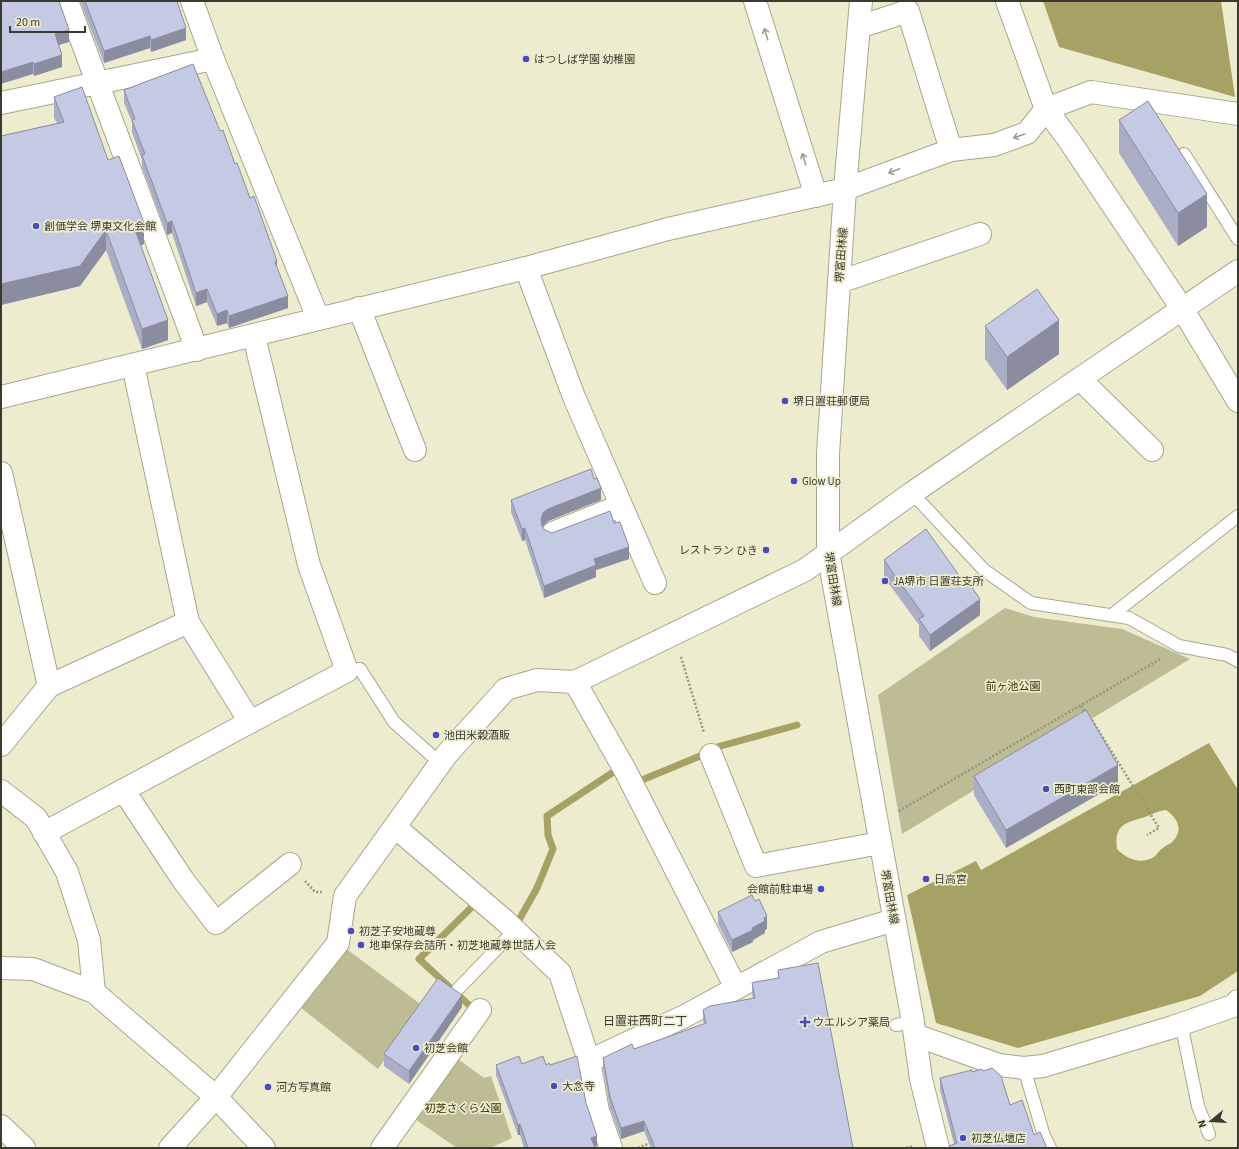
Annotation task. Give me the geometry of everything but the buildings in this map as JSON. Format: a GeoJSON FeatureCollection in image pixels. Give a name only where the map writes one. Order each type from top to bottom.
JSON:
{"type":"FeatureCollection","features":[{"type":"Feature","properties":{"kind":"street"},"geometry":{"type":"LineString","coordinates":[[67,1],[197,350]]}},
{"type":"Feature","properties":{"kind":"street"},"geometry":{"type":"LineString","coordinates":[[192,1],[318,318]]}},
{"type":"Feature","properties":{"kind":"street"},"geometry":{"type":"LineString","coordinates":[[756,1],[816,196]]}},
{"type":"Feature","properties":{"kind":"street","name":"堺富田林線"},"geometry":{"type":"LineString","coordinates":[[861,1],[846,189],[828,454],[828,552],[894,920],[908,1027],[938,1148]]}},
{"type":"Feature","properties":{"kind":"street"},"geometry":{"type":"LineString","coordinates":[[1007,1],[1046,109],[1072,143],[1183,310],[1238,402]]}},
{"type":"Feature","properties":{"kind":"street"},"geometry":{"type":"LineString","coordinates":[[859,27],[908,11],[951,150]]}},
{"type":"Feature","properties":{"kind":"street"},"geometry":{"type":"LineString","coordinates":[[1,103],[214,59]]}},
{"type":"Feature","properties":{"kind":"street"},"geometry":{"type":"LineString","coordinates":[[1,397],[526,268],[668,229],[846,189],[951,150],[994,145],[1026,133],[1046,109],[1091,92],[1238,114]]}},
{"type":"Feature","properties":{"kind":"street"},"geometry":{"type":"LineString","coordinates":[[840,282],[980,234]]}},
{"type":"Feature","properties":{"kind":"street"},"geometry":{"type":"LineString","coordinates":[[526,268],[574,397],[620,506],[655,583]]}},
{"type":"Feature","properties":{"kind":"street"},"geometry":{"type":"LineString","coordinates":[[170,1148],[216,1097],[338,942],[345,896],[440,763],[506,688],[537,680],[575,682],[805,570],[912,493],[1183,310],[1238,271]]}},
{"type":"Feature","properties":{"kind":"street"},"geometry":{"type":"LineString","coordinates":[[359,308],[415,450]]}},
{"type":"Feature","properties":{"kind":"street"},"geometry":{"type":"LineString","coordinates":[[44,833],[347,671],[308,565],[254,336]]}},
{"type":"Feature","properties":{"kind":"street"},"geometry":{"type":"LineString","coordinates":[[132,365],[188,622],[250,722]]}},
{"type":"Feature","properties":{"kind":"street"},"geometry":{"type":"LineString","coordinates":[[1080,379],[1152,450]]}},
{"type":"Feature","properties":{"kind":"street"},"geometry":{"type":"LineString","coordinates":[[1,473],[50,686]]}},
{"type":"Feature","properties":{"kind":"street"},"geometry":{"type":"LineString","coordinates":[[553,533],[620,506]]}},
{"type":"Feature","properties":{"kind":"street"},"geometry":{"type":"LineString","coordinates":[[1,745],[50,686],[188,622]]}},
{"type":"Feature","properties":{"kind":"street"},"geometry":{"type":"LineString","coordinates":[[575,682],[627,773],[736,988]]}},
{"type":"Feature","properties":{"kind":"street"},"geometry":{"type":"LineString","coordinates":[[711,755],[756,866],[878,832]]}},
{"type":"Feature","properties":{"kind":"street"},"geometry":{"type":"LineString","coordinates":[[1,791],[36,818],[67,872],[89,940],[94,992]]}},
{"type":"Feature","properties":{"kind":"street"},"geometry":{"type":"LineString","coordinates":[[124,791],[184,880],[216,923],[290,864]]}},
{"type":"Feature","properties":{"kind":"street"},"geometry":{"type":"LineString","coordinates":[[395,827],[510,925],[560,973],[589,1061],[598,1111],[611,1148]]}},
{"type":"Feature","properties":{"kind":"street"},"geometry":{"type":"LineString","coordinates":[[589,1061],[685,1016],[821,942],[848,938],[894,920]]}},
{"type":"Feature","properties":{"kind":"street"},"geometry":{"type":"LineString","coordinates":[[1,968],[33,968],[94,992],[216,1097],[264,1148]]}},
{"type":"Feature","properties":{"kind":"street"},"geometry":{"type":"LineString","coordinates":[[908,1027],[999,1065],[1024,1068],[1043,1066],[1233,1006],[1238,1002]]}},
{"type":"Feature","properties":{"kind":"street"},"geometry":{"type":"LineString","coordinates":[[382,1148],[480,1010]]}},
{"type":"Feature","properties":{"kind":"street"},"geometry":{"type":"LineString","coordinates":[[1,1126],[24,1148]]}},
{"type":"Feature","properties":{"kind":"lane"},"geometry":{"type":"LineString","coordinates":[[1184,154],[1238,239]]}},
{"type":"Feature","properties":{"kind":"lane"},"geometry":{"type":"LineString","coordinates":[[912,493],[984,570],[1031,603],[1128,618],[1179,646],[1227,655],[1238,661]]}},
{"type":"Feature","properties":{"kind":"lane"},"geometry":{"type":"LineString","coordinates":[[1112,615],[1238,516]]}},
{"type":"Feature","properties":{"kind":"lane"},"geometry":{"type":"LineString","coordinates":[[347,671],[360,669],[394,722],[440,763]]}},
{"type":"Feature","properties":{"kind":"lane"},"geometry":{"type":"LineString","coordinates":[[458,989],[510,925]]}},
{"type":"Feature","properties":{"kind":"lane"},"geometry":{"type":"LineString","coordinates":[[1181,1023],[1198,1106],[1209,1134]]}},
{"type":"Feature","properties":{"kind":"lane"},"geometry":{"type":"LineString","coordinates":[[1024,1068],[1044,1136],[1050,1148]]}},
{"type":"Feature","properties":{"kind":"path"},"geometry":{"type":"LineString","coordinates":[[673,635],[704,734]]}},
{"type":"Feature","properties":{"kind":"path"},"geometry":{"type":"LineString","coordinates":[[878,832],[897,813],[1081,706],[1172,652],[1179,646]]}},
{"type":"Feature","properties":{"kind":"path"},"geometry":{"type":"LineString","coordinates":[[1081,706],[1091,719],[1159,828],[1147,835]]}},
{"type":"Feature","properties":{"kind":"path"},"geometry":{"type":"LineString","coordinates":[[290,864],[316,892],[345,896]]}},
{"type":"Feature","properties":{"kind":"path"},"geometry":{"type":"LineString","coordinates":[[638,1148],[659,1140]]}},
{"type":"Feature","properties":{"kind":"path"},"geometry":{"type":"LineString","coordinates":[[906,1148],[913,1146]]}},
{"type":"Feature","properties":{"kind":"green space","name":"前ヶ池公園"},"geometry":{"type":"Polygon","coordinates":[[[1005,608],[1034,617],[1122,629],[1190,659],[902,834],[878,695],[1005,608]]]}},
{"type":"Feature","properties":{"kind":"green space"},"geometry":{"type":"Polygon","coordinates":[[[345,948],[423,1006],[378,1069],[300,1007],[345,948]]]}},
{"type":"Feature","properties":{"kind":"green space","name":"初芝さくら公園"},"geometry":{"type":"Polygon","coordinates":[[[454,1056],[484,1078],[491,1076],[512,1138],[490,1148],[457,1148],[412,1117],[454,1056]]]}},
{"type":"Feature","properties":{"kind":"shaded area"},"geometry":{"type":"Polygon","coordinates":[[[1043,1],[1221,1],[1235,97],[1059,47],[1043,1]]]}},
{"type":"Feature","properties":{"kind":"shaded area"},"geometry":{"type":"Polygon","coordinates":[[[1209,743],[1238,790],[1238,971],[1200,996],[1018,1048],[936,1023],[907,895],[976,861],[981,870],[1209,743]],[[1166,810],[1130,822],[1121,827],[1117,836],[1117,849],[1125,856],[1134,860],[1144,861],[1154,857],[1172,842],[1178,832],[1179,828],[1176,820],[1166,810]]]}},
{"type":"Feature","properties":{"kind":"waterway"},"geometry":{"type":"LineString","coordinates":[[634,776],[642,780],[700,756],[717,747],[797,725]]}},
{"type":"Feature","properties":{"kind":"waterway"},"geometry":{"type":"LineString","coordinates":[[510,921],[519,920],[537,888],[553,849],[548,835],[547,816],[618,769],[621,770]]}},
{"type":"Feature","properties":{"kind":"waterway"},"geometry":{"type":"LineString","coordinates":[[470,1006],[419,959],[477,902]]}},
{"type":"Feature","properties":{"kind":"place","name":"はつしば学園 幼稚園"},"geometry":{"type":"Point","coordinates":[526,59]}},
{"type":"Feature","properties":{"kind":"place","name":"創価学会 堺東文化会館"},"geometry":{"type":"Point","coordinates":[36,226]}},
{"type":"Feature","properties":{"kind":"place","name":"堺日置荘郵便局"},"geometry":{"type":"Point","coordinates":[785,401]}},
{"type":"Feature","properties":{"kind":"place","name":"Glow Up"},"geometry":{"type":"Point","coordinates":[794,481]}},
{"type":"Feature","properties":{"kind":"place","name":"レストラン ひき"},"geometry":{"type":"Point","coordinates":[766,550]}},
{"type":"Feature","properties":{"kind":"place","name":"JA堺市 日置荘支所"},"geometry":{"type":"Point","coordinates":[885,581]}},
{"type":"Feature","properties":{"kind":"place","name":"池田米穀酒販"},"geometry":{"type":"Point","coordinates":[436,735]}},
{"type":"Feature","properties":{"kind":"place","name":"西町東部会館"},"geometry":{"type":"Point","coordinates":[1046,789]}},
{"type":"Feature","properties":{"kind":"place","name":"日高宮"},"geometry":{"type":"Point","coordinates":[926,879]}},
{"type":"Feature","properties":{"kind":"place","name":"会館前駐車場"},"geometry":{"type":"Point","coordinates":[821,889]}},
{"type":"Feature","properties":{"kind":"place","name":"初芝子安地蔵尊"},"geometry":{"type":"Point","coordinates":[351,931]}},
{"type":"Feature","properties":{"kind":"place","name":"地車保存会詰所・初芝地蔵尊世話人会"},"geometry":{"type":"Point","coordinates":[361,945]}},
{"type":"Feature","properties":{"kind":"place","name":"ウエルシア薬局"},"geometry":{"type":"Point","coordinates":[805,1022]}},
{"type":"Feature","properties":{"kind":"place","name":"初芝会館"},"geometry":{"type":"Point","coordinates":[416,1048]}},
{"type":"Feature","properties":{"kind":"place","name":"大念寺"},"geometry":{"type":"Point","coordinates":[554,1086]}},
{"type":"Feature","properties":{"kind":"place","name":"河方写真館"},"geometry":{"type":"Point","coordinates":[268,1087]}},
{"type":"Feature","properties":{"kind":"place","name":"初芝仏壇店"},"geometry":{"type":"Point","coordinates":[963,1138]}},
{"type":"Feature","properties":{"kind":"district","name":"日置荘西町二丁"},"geometry":{"type":"Point","coordinates":[645,1021]}}]}
